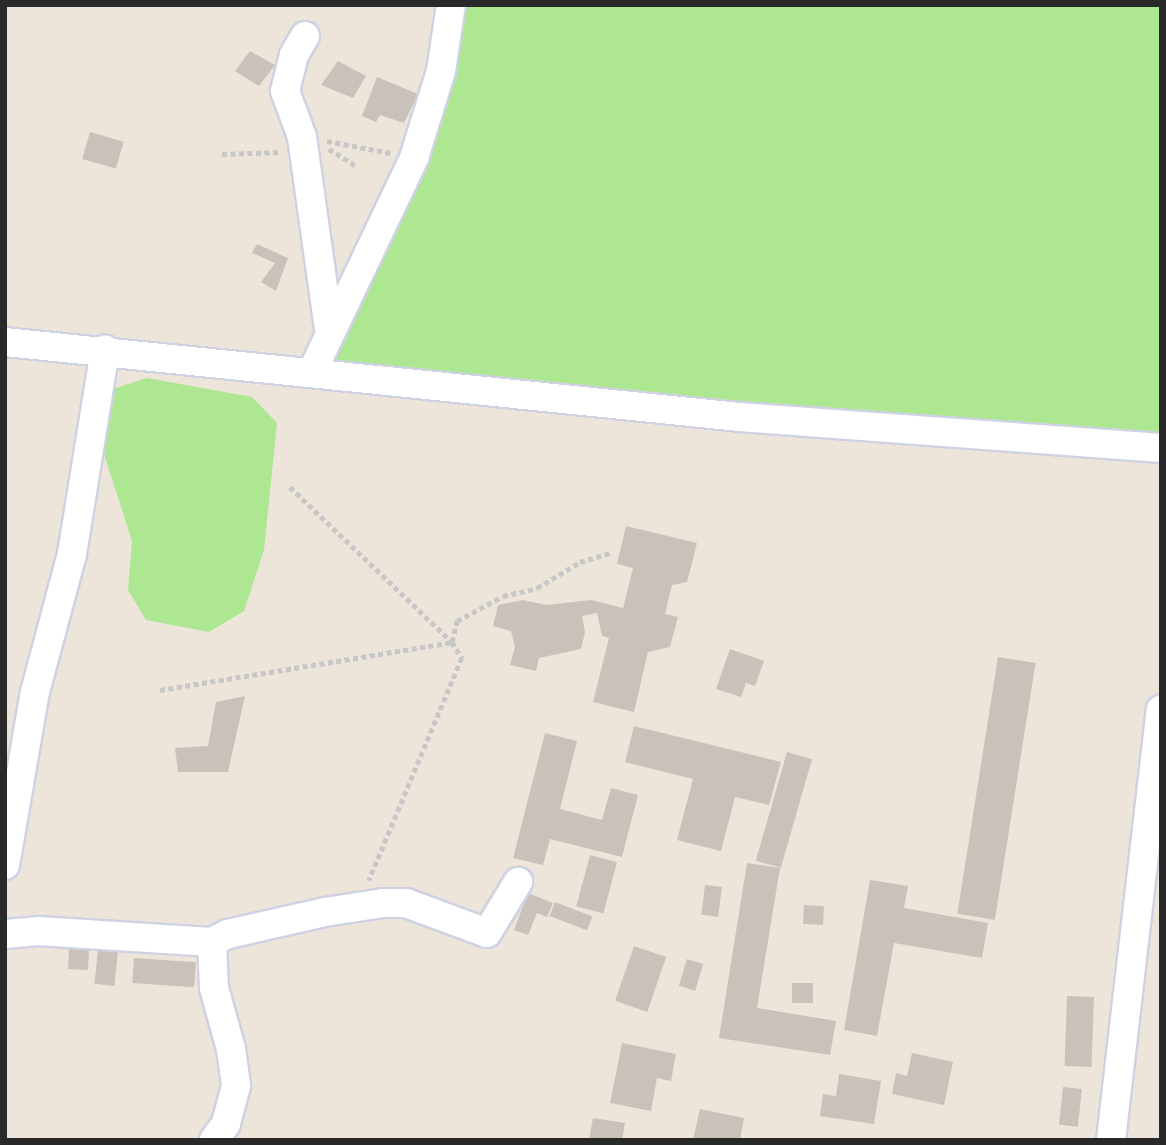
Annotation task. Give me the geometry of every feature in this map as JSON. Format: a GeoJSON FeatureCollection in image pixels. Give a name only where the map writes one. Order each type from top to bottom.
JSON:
{"type":"FeatureCollection","features":[{"type":"Feature","properties":{"kind":"street"},"geometry":{"type":"LineString","coordinates":[[312,372],[329,330],[414,158],[441,71],[451,5]]}},
{"type":"Feature","properties":{"kind":"street"},"geometry":{"type":"LineString","coordinates":[[305,36],[294,55],[285,91],[302,137],[329,330]]}},
{"type":"Feature","properties":{"kind":"street"},"geometry":{"type":"LineString","coordinates":[[5,342],[740,417],[1161,448]]}},
{"type":"Feature","properties":{"kind":"street"},"geometry":{"type":"LineString","coordinates":[[5,865],[11,806],[35,692],[72,554],[104,350]]}},
{"type":"Feature","properties":{"kind":"street"},"geometry":{"type":"LineString","coordinates":[[1111,1140],[1161,710]]}},
{"type":"Feature","properties":{"kind":"street"},"geometry":{"type":"LineString","coordinates":[[6,929],[212,942],[228,934],[358,906],[406,903],[487,933],[518,882]]}},
{"type":"Feature","properties":{"kind":"street"},"geometry":{"type":"LineString","coordinates":[[212,942],[214,988],[232,1049],[236,1086],[226,1124],[214,1140]]}},
{"type":"Feature","properties":{"kind":"path"},"geometry":{"type":"LineString","coordinates":[[302,137],[414,158]]}},
{"type":"Feature","properties":{"kind":"path"},"geometry":{"type":"LineString","coordinates":[[290,487],[452,642],[463,658],[358,906]]}},
{"type":"Feature","properties":{"kind":"path"},"geometry":{"type":"LineString","coordinates":[[452,642],[457,621],[503,596],[537,588],[580,562],[612,552]]}},
{"type":"Feature","properties":{"kind":"path"},"geometry":{"type":"LineString","coordinates":[[160,690],[452,642]]}},
{"type":"Feature","properties":{"kind":"green space"},"geometry":{"type":"Polygon","coordinates":[[[445,5],[1161,5],[1161,449],[287,372],[312,347],[415,135],[445,5]]]}},
{"type":"Feature","properties":{"kind":"green space"},"geometry":{"type":"Polygon","coordinates":[[[147,378],[252,397],[277,423],[264,550],[244,611],[209,632],[146,620],[128,590],[132,541],[102,448],[113,389],[147,378]]]}},
{"type":"Feature","properties":{"kind":"building"},"geometry":{"type":"Polygon","coordinates":[[[250,51],[275,65],[259,86],[235,71],[250,51]]]}},
{"type":"Feature","properties":{"kind":"building"},"geometry":{"type":"Polygon","coordinates":[[[338,61],[366,76],[353,98],[321,85],[338,61]]]}},
{"type":"Feature","properties":{"kind":"building"},"geometry":{"type":"Polygon","coordinates":[[[377,77],[418,94],[404,123],[380,115],[376,122],[362,116],[377,77]]]}},
{"type":"Feature","properties":{"kind":"building"},"geometry":{"type":"Polygon","coordinates":[[[90,132],[124,142],[116,169],[82,159],[90,132]]]}},
{"type":"Feature","properties":{"kind":"building"},"geometry":{"type":"Polygon","coordinates":[[[257,244],[288,258],[276,291],[261,282],[275,263],[252,253],[257,244]]]}},
{"type":"Feature","properties":{"kind":"building"},"geometry":{"type":"Polygon","coordinates":[[[626,526],[697,543],[687,582],[672,585],[665,614],[678,617],[670,647],[648,652],[634,712],[593,702],[609,638],[602,636],[597,613],[582,616],[585,632],[581,649],[539,658],[536,671],[510,665],[515,647],[511,631],[493,626],[498,605],[523,600],[546,605],[591,600],[623,608],[633,568],[617,564],[626,526]]]}},
{"type":"Feature","properties":{"kind":"building"},"geometry":{"type":"Polygon","coordinates":[[[730,649],[764,661],[755,686],[746,683],[741,697],[716,689],[730,649]]]}},
{"type":"Feature","properties":{"kind":"building"},"geometry":{"type":"Polygon","coordinates":[[[998,657],[1036,663],[995,920],[957,914],[998,657]]]}},
{"type":"Feature","properties":{"kind":"building"},"geometry":{"type":"Polygon","coordinates":[[[245,696],[228,772],[178,772],[175,748],[208,746],[216,702],[245,696]]]}},
{"type":"Feature","properties":{"kind":"building"},"geometry":{"type":"Polygon","coordinates":[[[634,726],[781,762],[769,805],[735,797],[721,851],[677,840],[693,779],[625,762],[634,726]]]}},
{"type":"Feature","properties":{"kind":"building"},"geometry":{"type":"Polygon","coordinates":[[[545,733],[577,741],[560,809],[602,820],[611,788],[638,795],[622,857],[550,839],[543,865],[513,858],[545,733]]]}},
{"type":"Feature","properties":{"kind":"building"},"geometry":{"type":"Polygon","coordinates":[[[787,752],[812,759],[781,868],[756,861],[787,752]]]}},
{"type":"Feature","properties":{"kind":"building"},"geometry":{"type":"Polygon","coordinates":[[[590,855],[617,862],[603,913],[576,906],[590,855]]]}},
{"type":"Feature","properties":{"kind":"building"},"geometry":{"type":"Polygon","coordinates":[[[747,863],[780,868],[757,1008],[836,1021],[830,1055],[719,1038],[747,863]]]}},
{"type":"Feature","properties":{"kind":"building"},"geometry":{"type":"Polygon","coordinates":[[[870,880],[908,886],[904,908],[988,923],[982,958],[894,943],[877,1036],[844,1030],[870,880]]]}},
{"type":"Feature","properties":{"kind":"building"},"geometry":{"type":"Polygon","coordinates":[[[705,885],[722,887],[718,917],[701,915],[705,885]]]}},
{"type":"Feature","properties":{"kind":"building"},"geometry":{"type":"Polygon","coordinates":[[[528,893],[553,903],[547,917],[537,913],[528,935],[514,930],[528,893]]]}},
{"type":"Feature","properties":{"kind":"building"},"geometry":{"type":"Polygon","coordinates":[[[555,902],[592,916],[587,930],[550,916],[555,902]]]}},
{"type":"Feature","properties":{"kind":"building"},"geometry":{"type":"Polygon","coordinates":[[[804,905],[824,906],[823,925],[803,924],[804,905]]]}},
{"type":"Feature","properties":{"kind":"building"},"geometry":{"type":"Polygon","coordinates":[[[634,946],[666,957],[647,1012],[615,1001],[634,946]]]}},
{"type":"Feature","properties":{"kind":"building"},"geometry":{"type":"Polygon","coordinates":[[[69,949],[89,950],[88,970],[68,969],[69,949]]]}},
{"type":"Feature","properties":{"kind":"building"},"geometry":{"type":"Polygon","coordinates":[[[98,950],[118,952],[114,986],[94,984],[98,950]]]}},
{"type":"Feature","properties":{"kind":"building"},"geometry":{"type":"Polygon","coordinates":[[[134,958],[196,962],[194,987],[132,983],[134,958]]]}},
{"type":"Feature","properties":{"kind":"building"},"geometry":{"type":"Polygon","coordinates":[[[687,959],[703,964],[695,991],[679,986],[687,959]]]}},
{"type":"Feature","properties":{"kind":"building"},"geometry":{"type":"Polygon","coordinates":[[[792,983],[813,983],[813,1003],[792,1003],[792,983]]]}},
{"type":"Feature","properties":{"kind":"building"},"geometry":{"type":"Polygon","coordinates":[[[1067,996],[1094,997],[1092,1067],[1065,1066],[1067,996]]]}},
{"type":"Feature","properties":{"kind":"building"},"geometry":{"type":"Polygon","coordinates":[[[622,1043],[676,1054],[671,1081],[657,1078],[651,1111],[610,1103],[622,1043]]]}},
{"type":"Feature","properties":{"kind":"building"},"geometry":{"type":"Polygon","coordinates":[[[912,1053],[953,1062],[944,1105],[892,1094],[896,1073],[907,1076],[912,1053]]]}},
{"type":"Feature","properties":{"kind":"building"},"geometry":{"type":"Polygon","coordinates":[[[839,1074],[881,1081],[874,1124],[820,1116],[823,1094],[836,1096],[839,1074]]]}},
{"type":"Feature","properties":{"kind":"building"},"geometry":{"type":"Polygon","coordinates":[[[1063,1087],[1082,1089],[1078,1127],[1059,1125],[1063,1087]]]}},
{"type":"Feature","properties":{"kind":"building"},"geometry":{"type":"Polygon","coordinates":[[[700,1109],[744,1118],[740,1140],[693,1140],[700,1109]]]}},
{"type":"Feature","properties":{"kind":"building"},"geometry":{"type":"Polygon","coordinates":[[[593,1118],[625,1123],[622,1140],[589,1140],[593,1118]]]}}]}
